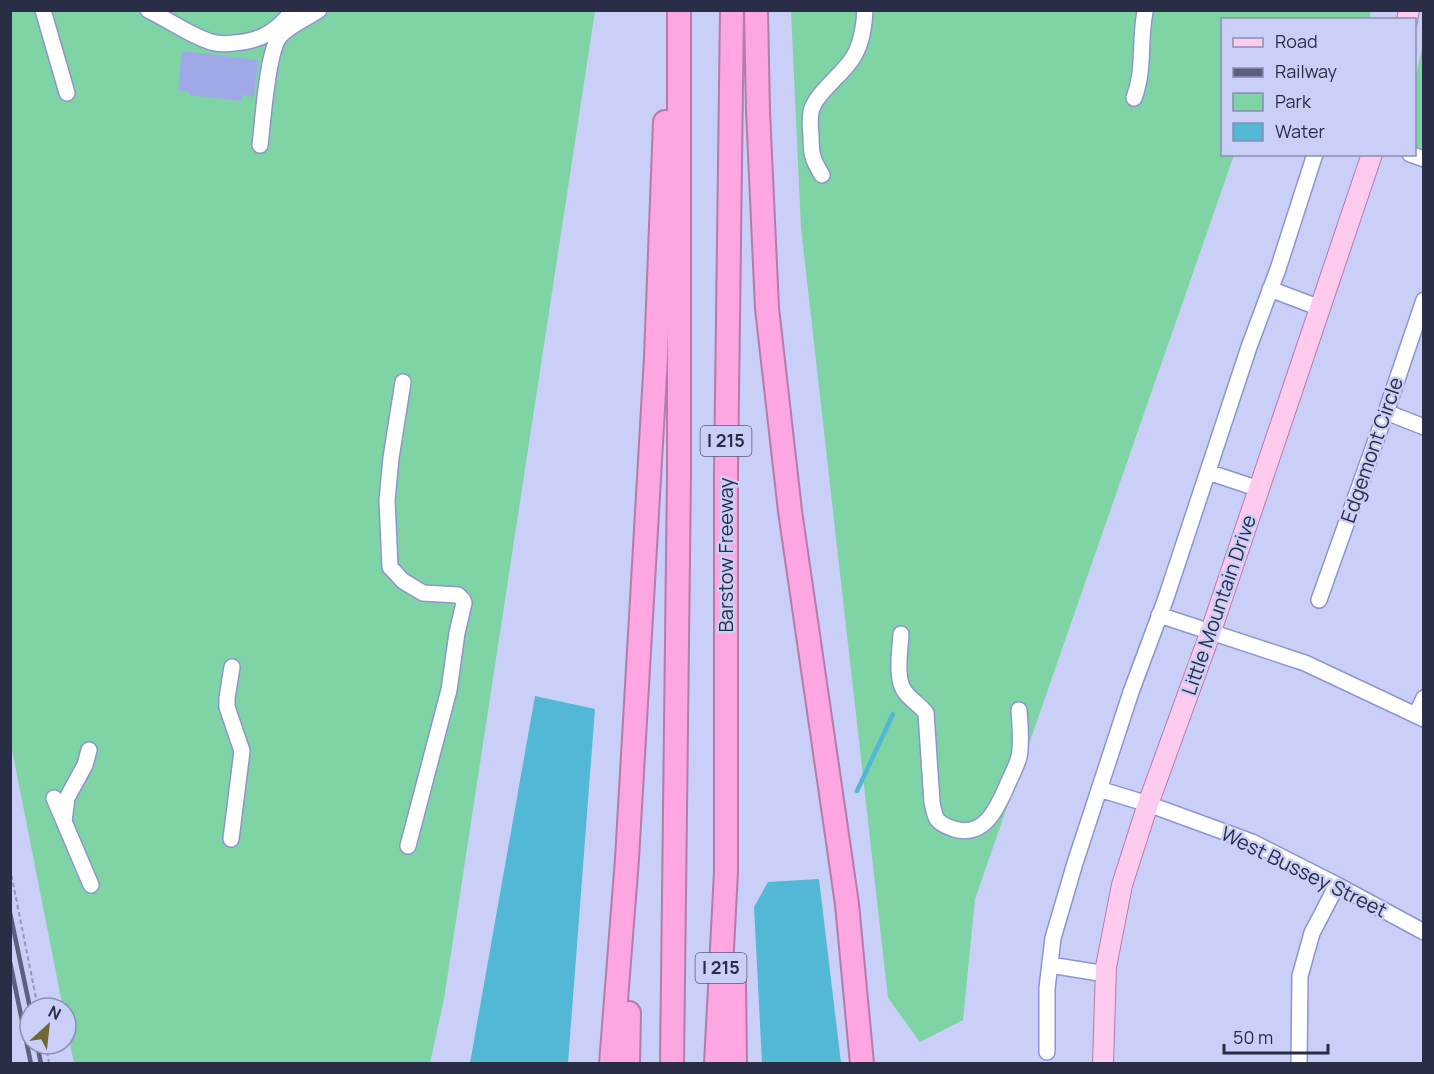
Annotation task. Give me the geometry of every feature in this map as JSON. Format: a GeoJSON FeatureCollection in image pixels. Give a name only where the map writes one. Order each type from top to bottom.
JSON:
{"type":"FeatureCollection","features":[{"type":"Feature","properties":{"kind":"highway","name":"I 215"},"geometry":{"type":"LineString","coordinates":[[672,1064],[679,474],[680,10]]}},
{"type":"Feature","properties":{"kind":"highway","name":"Barstow Freeway"},"geometry":{"type":"LineString","coordinates":[[716,1064],[726,872],[726,472],[732,10]]}},
{"type":"Feature","properties":{"kind":"highway"},"geometry":{"type":"LineString","coordinates":[[756,10],[767,308],[790,511],[847,904],[861,1064]]}},
{"type":"Feature","properties":{"kind":"highway"},"geometry":{"type":"LineString","coordinates":[[611,1064],[627,859],[656,357],[666,77],[679,46]]}},
{"type":"Feature","properties":{"kind":"highway"},"geometry":{"type":"LineString","coordinates":[[627,859],[628,1064]]}},
{"type":"Feature","properties":{"kind":"highway"},"geometry":{"type":"LineString","coordinates":[[726,872],[734,987],[735,1064]]}},
{"type":"Feature","properties":{"kind":"main road","name":"Little Mountain Drive"},"geometry":{"type":"LineString","coordinates":[[1103,1064],[1106,975],[1122,885],[1148,804],[1211,631],[1371,156]]}},
{"type":"Feature","properties":{"kind":"street"},"geometry":{"type":"LineString","coordinates":[[43,10],[67,93]]}},
{"type":"Feature","properties":{"kind":"street"},"geometry":{"type":"LineString","coordinates":[[148,10],[211,42],[224,44],[259,39],[283,23],[293,10]]}},
{"type":"Feature","properties":{"kind":"street"},"geometry":{"type":"LineString","coordinates":[[260,145],[272,56],[276,43],[279,37],[292,27],[319,10]]}},
{"type":"Feature","properties":{"kind":"street"},"geometry":{"type":"LineString","coordinates":[[822,175],[813,162],[811,111],[819,96],[849,64],[855,54],[861,42],[865,10]]}},
{"type":"Feature","properties":{"kind":"street"},"geometry":{"type":"LineString","coordinates":[[1134,98],[1141,74],[1142,29],[1145,12]]}},
{"type":"Feature","properties":{"kind":"street"},"geometry":{"type":"LineString","coordinates":[[250,42],[272,56]]}},
{"type":"Feature","properties":{"kind":"street"},"geometry":{"type":"LineString","coordinates":[[1047,1052],[1047,988],[1053,938],[1098,789],[1314,156]]}},
{"type":"Feature","properties":{"kind":"street"},"geometry":{"type":"LineString","coordinates":[[1270,290],[1320,308]]}},
{"type":"Feature","properties":{"kind":"street","name":"Edgemont Circle"},"geometry":{"type":"LineString","coordinates":[[1319,600],[1424,300]]}},
{"type":"Feature","properties":{"kind":"street"},"geometry":{"type":"LineString","coordinates":[[403,382],[387,500],[390,567],[403,581],[427,595],[458,596],[464,603],[457,633],[449,690],[408,846]]}},
{"type":"Feature","properties":{"kind":"street"},"geometry":{"type":"LineString","coordinates":[[1386,412],[1424,426]]}},
{"type":"Feature","properties":{"kind":"street"},"geometry":{"type":"LineString","coordinates":[[1208,472],[1259,489]]}},
{"type":"Feature","properties":{"kind":"street"},"geometry":{"type":"LineString","coordinates":[[1159,615],[1305,663],[1420,717],[1424,698]]}},
{"type":"Feature","properties":{"kind":"street"},"geometry":{"type":"LineString","coordinates":[[901,634],[900,684],[926,713],[932,802],[935,816],[942,824],[962,831],[982,826],[991,818],[1018,758],[1019,710]]}},
{"type":"Feature","properties":{"kind":"street"},"geometry":{"type":"LineString","coordinates":[[231,839],[242,751],[227,708],[232,667]]}},
{"type":"Feature","properties":{"kind":"street"},"geometry":{"type":"LineString","coordinates":[[64,821],[67,798],[85,765],[89,750]]}},
{"type":"Feature","properties":{"kind":"street","name":"West Bussey Street"},"geometry":{"type":"LineString","coordinates":[[1098,789],[1148,804],[1252,842],[1424,932]]}},
{"type":"Feature","properties":{"kind":"street"},"geometry":{"type":"LineString","coordinates":[[54,798],[92,885]]}},
{"type":"Feature","properties":{"kind":"street"},"geometry":{"type":"LineString","coordinates":[[1299,1064],[1300,976],[1312,933],[1337,885]]}},
{"type":"Feature","properties":{"kind":"street"},"geometry":{"type":"LineString","coordinates":[[1050,965],[1106,975]]}},
{"type":"Feature","properties":{"kind":"path"},"geometry":{"type":"LineString","coordinates":[[10,868],[36,996]]}},
{"type":"Feature","properties":{"kind":"green space"},"geometry":{"type":"Polygon","coordinates":[[[10,11],[595,11],[444,999],[430,1063],[74,1063],[73,1056],[78,1056],[78,996],[61,996],[11,745],[10,11]]]}},
{"type":"Feature","properties":{"kind":"green space"},"geometry":{"type":"Polygon","coordinates":[[[791,11],[1371,11],[1369,18],[1221,18],[1221,156],[1234,156],[975,899],[963,1020],[920,1042],[888,998],[801,228],[791,11]]]}},
{"type":"Feature","properties":{"kind":"green space"},"geometry":{"type":"Polygon","coordinates":[[[1423,44],[1423,148],[1416,146],[1416,76],[1423,44]]]}},
{"type":"Feature","properties":{"kind":"water"},"geometry":{"type":"Polygon","coordinates":[[[535,696],[595,709],[568,1063],[470,1063],[535,696]]]}},
{"type":"Feature","properties":{"kind":"water"},"geometry":{"type":"Polygon","coordinates":[[[819,879],[841,1063],[762,1063],[754,907],[768,882],[819,879]]]}},
{"type":"Feature","properties":{"kind":"building"},"geometry":{"type":"Polygon","coordinates":[[[182,51],[258,60],[254,97],[242,95],[241,101],[190,95],[190,92],[178,90],[182,51]]]}},
{"type":"Feature","properties":{"kind":"waterway"},"geometry":{"type":"LineString","coordinates":[[857,791],[893,714]]}},
{"type":"Feature","properties":{"kind":"railway"},"geometry":{"type":"LineString","coordinates":[[10,913],[27,996]]}},
{"type":"Feature","properties":{"kind":"railway"},"geometry":{"type":"LineString","coordinates":[[10,962],[31,1064]]}},
{"type":"Feature","properties":{"kind":"railway"},"geometry":{"type":"LineString","coordinates":[[39,1056],[41,1064]]}}]}
